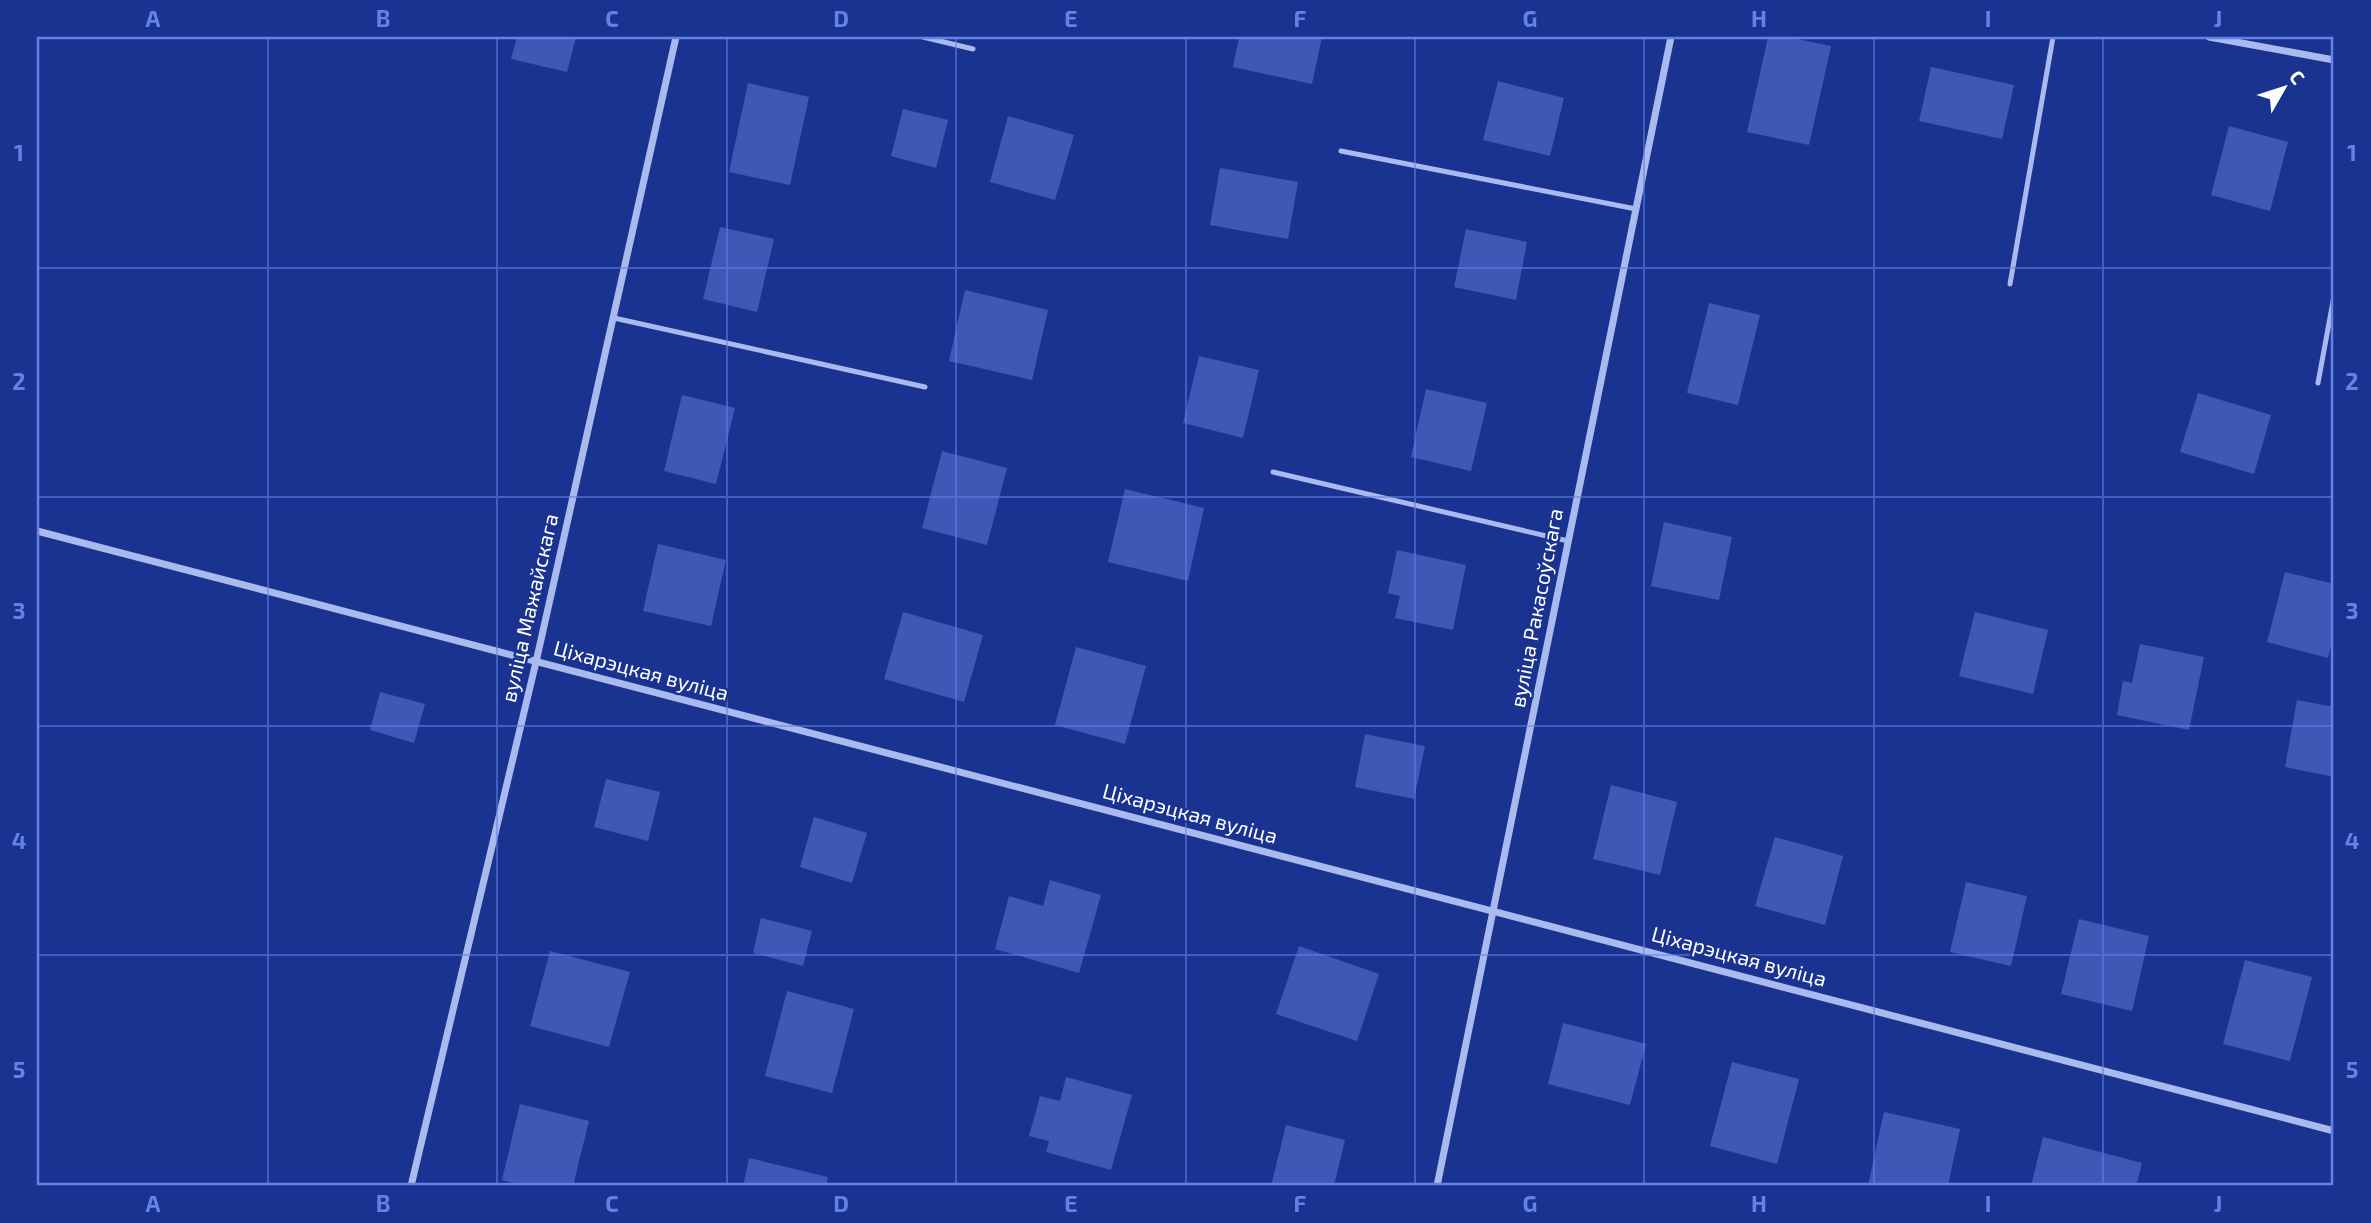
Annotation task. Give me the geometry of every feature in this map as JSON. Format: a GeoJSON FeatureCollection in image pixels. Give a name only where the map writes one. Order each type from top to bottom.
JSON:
{"type":"FeatureCollection","features":[{"type":"Feature","properties":{"kind":"street","name":"вуліца Мажайскага"},"geometry":{"type":"LineString","coordinates":[[411,1186],[536,662],[676,37]]}},
{"type":"Feature","properties":{"kind":"street","name":"вуліца Ракасоўскага"},"geometry":{"type":"LineString","coordinates":[[1437,1186],[1671,37]]}},
{"type":"Feature","properties":{"kind":"street"},"geometry":{"type":"LineString","coordinates":[[2209,37],[2334,60]]}},
{"type":"Feature","properties":{"kind":"street","name":"Ціхарэцкая вуліца"},"geometry":{"type":"LineString","coordinates":[[37,531],[2334,1131]]}},
{"type":"Feature","properties":{"kind":"lane"},"geometry":{"type":"LineString","coordinates":[[923,37],[973,49]]}},
{"type":"Feature","properties":{"kind":"lane"},"geometry":{"type":"LineString","coordinates":[[2010,284],[2053,37]]}},
{"type":"Feature","properties":{"kind":"lane"},"geometry":{"type":"LineString","coordinates":[[1342,151],[1636,209]]}},
{"type":"Feature","properties":{"kind":"lane"},"geometry":{"type":"LineString","coordinates":[[2318,383],[2334,296]]}},
{"type":"Feature","properties":{"kind":"lane"},"geometry":{"type":"LineString","coordinates":[[614,318],[925,387]]}},
{"type":"Feature","properties":{"kind":"lane"},"geometry":{"type":"LineString","coordinates":[[1273,472],[1568,541]]}},
{"type":"Feature","properties":{"kind":"building"},"geometry":{"type":"Polygon","coordinates":[[[517,37],[576,37],[567,72],[511,59],[517,37]]]}},
{"type":"Feature","properties":{"kind":"building"},"geometry":{"type":"Polygon","coordinates":[[[1239,37],[1322,37],[1312,84],[1233,67],[1239,37]]]}},
{"type":"Feature","properties":{"kind":"building"},"geometry":{"type":"Polygon","coordinates":[[[1768,37],[1787,37],[1831,46],[1809,145],[1747,132],[1768,37]]]}},
{"type":"Feature","properties":{"kind":"building"},"geometry":{"type":"Polygon","coordinates":[[[1931,67],[2014,85],[2002,139],[1919,121],[1931,67]]]}},
{"type":"Feature","properties":{"kind":"building"},"geometry":{"type":"Polygon","coordinates":[[[1498,81],[1564,98],[1550,156],[1483,140],[1498,81]]]}},
{"type":"Feature","properties":{"kind":"building"},"geometry":{"type":"Polygon","coordinates":[[[748,83],[809,97],[790,185],[729,172],[748,83]]]}},
{"type":"Feature","properties":{"kind":"building"},"geometry":{"type":"Polygon","coordinates":[[[903,109],[948,120],[936,168],[891,156],[903,109]]]}},
{"type":"Feature","properties":{"kind":"building"},"geometry":{"type":"Polygon","coordinates":[[[1008,116],[1074,135],[1055,200],[990,182],[1008,116]]]}},
{"type":"Feature","properties":{"kind":"building"},"geometry":{"type":"Polygon","coordinates":[[[2229,126],[2288,142],[2270,211],[2211,195],[2229,126]]]}},
{"type":"Feature","properties":{"kind":"building"},"geometry":{"type":"Polygon","coordinates":[[[1220,168],[1298,182],[1288,239],[1210,225],[1220,168]]]}},
{"type":"Feature","properties":{"kind":"building"},"geometry":{"type":"Polygon","coordinates":[[[720,227],[774,239],[757,312],[703,299],[720,227]]]}},
{"type":"Feature","properties":{"kind":"building"},"geometry":{"type":"Polygon","coordinates":[[[1466,229],[1527,242],[1516,300],[1454,287],[1466,229]]]}},
{"type":"Feature","properties":{"kind":"building"},"geometry":{"type":"Polygon","coordinates":[[[965,290],[1048,310],[1032,380],[949,361],[965,290]]]}},
{"type":"Feature","properties":{"kind":"building"},"geometry":{"type":"Polygon","coordinates":[[[1709,303],[1760,315],[1738,405],[1687,393],[1709,303]]]}},
{"type":"Feature","properties":{"kind":"building"},"geometry":{"type":"Polygon","coordinates":[[[1199,356],[1259,370],[1243,438],[1183,423],[1199,356]]]}},
{"type":"Feature","properties":{"kind":"building"},"geometry":{"type":"Polygon","coordinates":[[[1426,389],[1487,403],[1471,471],[1411,457],[1426,389]]]}},
{"type":"Feature","properties":{"kind":"building"},"geometry":{"type":"Polygon","coordinates":[[[2198,393],[2271,415],[2254,474],[2180,452],[2198,393]]]}},
{"type":"Feature","properties":{"kind":"building"},"geometry":{"type":"Polygon","coordinates":[[[682,395],[735,408],[716,484],[664,471],[682,395]]]}},
{"type":"Feature","properties":{"kind":"building"},"geometry":{"type":"Polygon","coordinates":[[[942,451],[1007,468],[987,545],[922,528],[942,451]]]}},
{"type":"Feature","properties":{"kind":"building"},"geometry":{"type":"Polygon","coordinates":[[[1125,489],[1204,508],[1188,581],[1108,562],[1125,489]]]}},
{"type":"Feature","properties":{"kind":"building"},"geometry":{"type":"Polygon","coordinates":[[[1664,522],[1732,537],[1719,600],[1651,586],[1664,522]]]}},
{"type":"Feature","properties":{"kind":"building"},"geometry":{"type":"Polygon","coordinates":[[[658,544],[726,560],[711,626],[643,611],[658,544]]]}},
{"type":"Feature","properties":{"kind":"building"},"geometry":{"type":"Polygon","coordinates":[[[1397,550],[1466,565],[1453,630],[1395,618],[1400,596],[1388,593],[1397,550]]]}},
{"type":"Feature","properties":{"kind":"building"},"geometry":{"type":"Polygon","coordinates":[[[2285,572],[2334,584],[2334,634],[2328,658],[2267,642],[2285,572]]]}},
{"type":"Feature","properties":{"kind":"building"},"geometry":{"type":"Polygon","coordinates":[[[903,612],[983,635],[964,702],[884,679],[903,612]]]}},
{"type":"Feature","properties":{"kind":"building"},"geometry":{"type":"Polygon","coordinates":[[[1975,612],[2048,630],[2033,694],[1959,676],[1975,612]]]}},
{"type":"Feature","properties":{"kind":"building"},"geometry":{"type":"Polygon","coordinates":[[[2140,644],[2204,657],[2189,730],[2117,715],[2123,681],[2132,683],[2140,644]]]}},
{"type":"Feature","properties":{"kind":"building"},"geometry":{"type":"Polygon","coordinates":[[[1076,647],[1146,666],[1125,744],[1055,725],[1076,647]]]}},
{"type":"Feature","properties":{"kind":"building"},"geometry":{"type":"Polygon","coordinates":[[[380,692],[425,704],[414,743],[370,730],[380,692]]]}},
{"type":"Feature","properties":{"kind":"building"},"geometry":{"type":"Polygon","coordinates":[[[2297,700],[2334,707],[2334,777],[2285,767],[2297,700]]]}},
{"type":"Feature","properties":{"kind":"building"},"geometry":{"type":"Polygon","coordinates":[[[1365,734],[1425,746],[1414,799],[1355,787],[1365,734]]]}},
{"type":"Feature","properties":{"kind":"building"},"geometry":{"type":"Polygon","coordinates":[[[606,779],[660,792],[648,841],[594,827],[606,779]]]}},
{"type":"Feature","properties":{"kind":"building"},"geometry":{"type":"Polygon","coordinates":[[[1611,785],[1677,802],[1660,875],[1593,859],[1611,785]]]}},
{"type":"Feature","properties":{"kind":"building"},"geometry":{"type":"Polygon","coordinates":[[[814,817],[867,833],[852,883],[800,867],[814,817]]]}},
{"type":"Feature","properties":{"kind":"building"},"geometry":{"type":"Polygon","coordinates":[[[1775,837],[1843,856],[1825,925],[1755,906],[1775,837]]]}},
{"type":"Feature","properties":{"kind":"building"},"geometry":{"type":"Polygon","coordinates":[[[1050,880],[1101,895],[1079,973],[995,949],[1009,896],[1043,906],[1050,880]]]}},
{"type":"Feature","properties":{"kind":"building"},"geometry":{"type":"Polygon","coordinates":[[[1966,882],[2027,896],[2011,966],[1950,952],[1966,882]]]}},
{"type":"Feature","properties":{"kind":"building"},"geometry":{"type":"Polygon","coordinates":[[[761,918],[812,931],[803,966],[753,953],[761,918]]]}},
{"type":"Feature","properties":{"kind":"building"},"geometry":{"type":"Polygon","coordinates":[[[2079,919],[2149,936],[2132,1011],[2061,994],[2079,919]]]}},
{"type":"Feature","properties":{"kind":"building"},"geometry":{"type":"Polygon","coordinates":[[[1299,946],[1379,974],[1357,1041],[1276,1014],[1299,946]]]}},
{"type":"Feature","properties":{"kind":"building"},"geometry":{"type":"Polygon","coordinates":[[[550,951],[630,972],[609,1047],[530,1026],[550,951]]]}},
{"type":"Feature","properties":{"kind":"building"},"geometry":{"type":"Polygon","coordinates":[[[2245,960],[2312,977],[2290,1061],[2223,1044],[2245,960]]]}},
{"type":"Feature","properties":{"kind":"building"},"geometry":{"type":"Polygon","coordinates":[[[787,991],[854,1009],[832,1093],[765,1076],[787,991]]]}},
{"type":"Feature","properties":{"kind":"building"},"geometry":{"type":"Polygon","coordinates":[[[1563,1023],[1646,1044],[1630,1105],[1548,1084],[1563,1023]]]}},
{"type":"Feature","properties":{"kind":"building"},"geometry":{"type":"Polygon","coordinates":[[[1732,1062],[1799,1079],[1777,1164],[1710,1146],[1732,1062]]]}},
{"type":"Feature","properties":{"kind":"building"},"geometry":{"type":"Polygon","coordinates":[[[1066,1077],[1132,1095],[1111,1170],[1046,1152],[1049,1141],[1029,1136],[1040,1096],[1060,1101],[1066,1077]]]}},
{"type":"Feature","properties":{"kind":"building"},"geometry":{"type":"Polygon","coordinates":[[[520,1104],[589,1121],[573,1186],[527,1186],[502,1180],[520,1104]]]}},
{"type":"Feature","properties":{"kind":"building"},"geometry":{"type":"Polygon","coordinates":[[[1884,1112],[1960,1129],[1948,1186],[1868,1186],[1884,1112]]]}},
{"type":"Feature","properties":{"kind":"building"},"geometry":{"type":"Polygon","coordinates":[[[1286,1125],[1345,1140],[1334,1186],[1271,1186],[1286,1125]]]}},
{"type":"Feature","properties":{"kind":"building"},"geometry":{"type":"Polygon","coordinates":[[[2043,1137],[2142,1163],[2136,1186],[2031,1186],[2043,1137]]]}},
{"type":"Feature","properties":{"kind":"building"},"geometry":{"type":"Polygon","coordinates":[[[749,1158],[828,1177],[826,1186],[743,1186],[749,1158]]]}}]}
